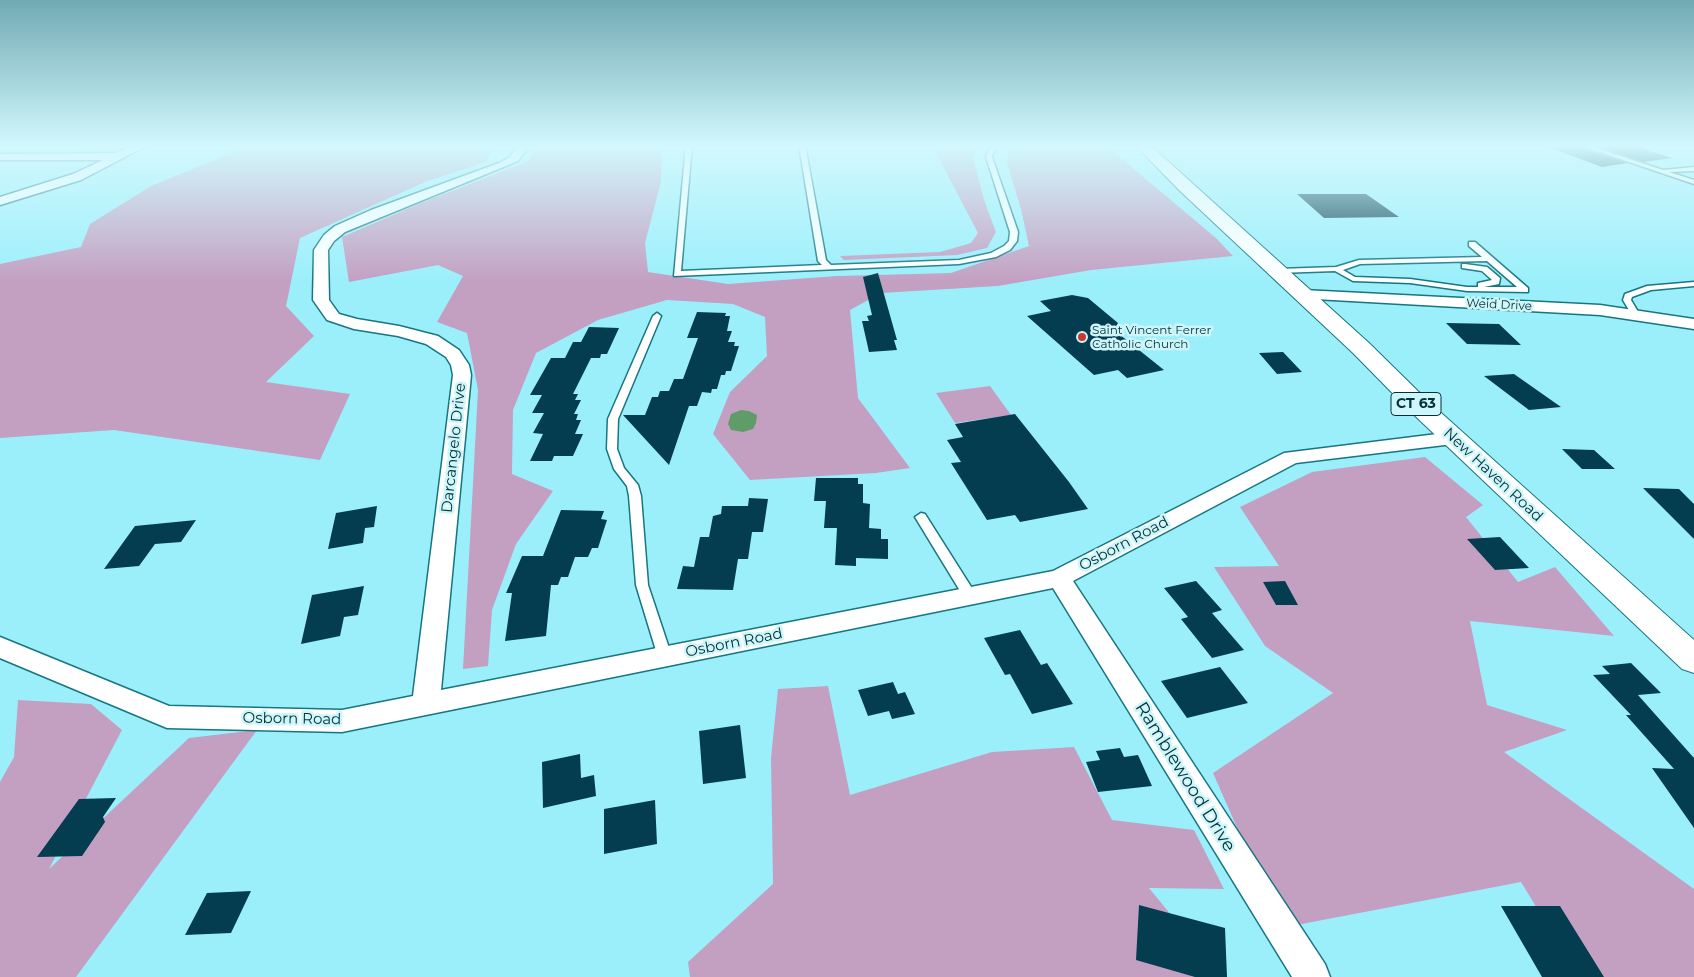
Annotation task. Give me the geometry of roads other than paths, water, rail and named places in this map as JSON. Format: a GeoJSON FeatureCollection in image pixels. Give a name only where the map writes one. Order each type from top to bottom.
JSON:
{"type":"FeatureCollection","features":[{"type":"Feature","properties":{"kind":"main road","name":"New Haven Road"},"geometry":{"type":"LineString","coordinates":[[1189,191],[1303,294],[1452,438],[1694,659]]}},
{"type":"Feature","properties":{"kind":"street"},"geometry":{"type":"LineString","coordinates":[[0,201],[32,191]]}},
{"type":"Feature","properties":{"kind":"street","name":"Darcangelo Drive"},"geometry":{"type":"LineString","coordinates":[[426,704],[462,375],[460,365],[452,354],[432,340],[399,331],[348,322],[333,316],[327,311],[321,300],[321,250],[329,238],[340,230],[376,213],[435,191]]}},
{"type":"Feature","properties":{"kind":"street","name":"Weid Drive"},"geometry":{"type":"LineString","coordinates":[[1303,294],[1600,310],[1694,324]]}},
{"type":"Feature","properties":{"kind":"street","name":"Osborn Road"},"geometry":{"type":"LineString","coordinates":[[0,647],[167,717],[342,721],[1059,578],[1291,457],[1452,438]]}},
{"type":"Feature","properties":{"kind":"street","name":"Ramblewood Drive"},"geometry":{"type":"LineString","coordinates":[[1059,578],[1312,977]]}},
{"type":"Feature","properties":{"kind":"lane"},"geometry":{"type":"LineString","coordinates":[[684,191],[676,274],[965,261],[993,255],[1007,248],[1013,241],[1014,232],[1000,191]]}},
{"type":"Feature","properties":{"kind":"lane"},"geometry":{"type":"LineString","coordinates":[[810,191],[822,262],[828,267]]}},
{"type":"Feature","properties":{"kind":"lane"},"geometry":{"type":"LineString","coordinates":[[1337,269],[1353,279],[1410,281],[1467,289],[1525,290],[1472,244]]}},
{"type":"Feature","properties":{"kind":"lane"},"geometry":{"type":"LineString","coordinates":[[1337,269],[1358,262],[1490,259]]}},
{"type":"Feature","properties":{"kind":"lane"},"geometry":{"type":"LineString","coordinates":[[1432,285],[1482,285],[1496,282],[1496,278],[1484,269],[1474,266],[1455,266]]}},
{"type":"Feature","properties":{"kind":"lane"},"geometry":{"type":"LineString","coordinates":[[1278,271],[1377,267]]}},
{"type":"Feature","properties":{"kind":"lane"},"geometry":{"type":"LineString","coordinates":[[1636,316],[1627,300],[1628,296],[1650,288],[1694,284]]}},
{"type":"Feature","properties":{"kind":"lane"},"geometry":{"type":"LineString","coordinates":[[657,316],[613,419],[612,449],[619,469],[632,485],[635,496],[642,585],[665,657]]}},
{"type":"Feature","properties":{"kind":"lane"},"geometry":{"type":"LineString","coordinates":[[921,517],[970,596]]}},
{"type":"Feature","properties":{"kind":"place","name":"Saint Vincent Ferrer Catholic Church"},"geometry":{"type":"Point","coordinates":[1082,337]}}]}
